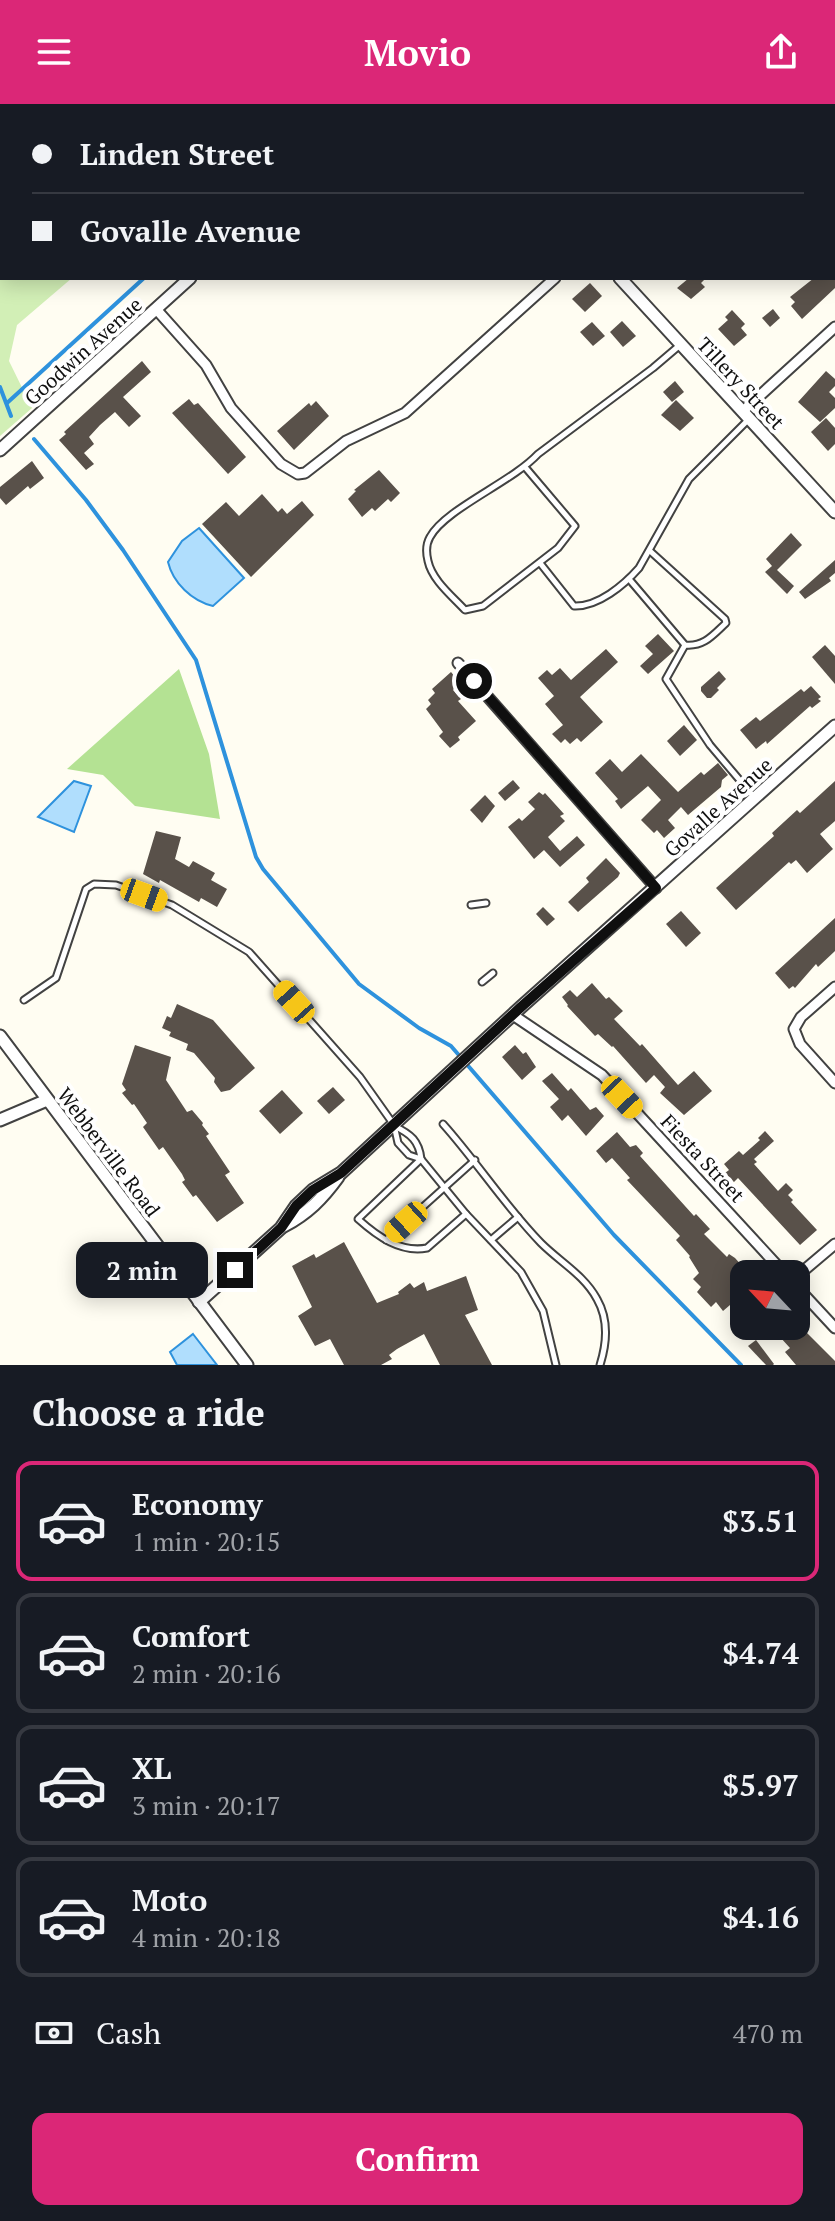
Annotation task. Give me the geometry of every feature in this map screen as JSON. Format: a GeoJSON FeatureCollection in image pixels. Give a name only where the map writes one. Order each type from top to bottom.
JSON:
{"type":"FeatureCollection","features":[{"type":"Feature","properties":{"kind":"street","name":"Goodwin Avenue"},"geometry":{"type":"LineString","coordinates":[[0,450],[188,280]]}},
{"type":"Feature","properties":{"kind":"street"},"geometry":{"type":"LineString","coordinates":[[156,309],[206,365],[231,408],[281,464],[298,474],[305,473],[346,441],[405,413],[553,280]]}},
{"type":"Feature","properties":{"kind":"street","name":"Tillery Street"},"geometry":{"type":"LineString","coordinates":[[622,280],[835,512]]}},
{"type":"Feature","properties":{"kind":"street"},"geometry":{"type":"LineString","coordinates":[[746,415],[835,327]]}},
{"type":"Feature","properties":{"kind":"street"},"geometry":{"type":"LineString","coordinates":[[458,663],[656,888]]}},
{"type":"Feature","properties":{"kind":"street","name":"Govalle Avenue"},"geometry":{"type":"LineString","coordinates":[[199,1302],[281,1228],[304,1198],[341,1173],[835,726]]}},
{"type":"Feature","properties":{"kind":"street"},"geometry":{"type":"LineString","coordinates":[[835,987],[801,1017],[794,1029],[796,1039],[835,1083]]}},
{"type":"Feature","properties":{"kind":"street","name":"Fiesta Street"},"geometry":{"type":"LineString","coordinates":[[513,1015],[602,1075],[772,1260]]}},
{"type":"Feature","properties":{"kind":"street","name":"Webberville Road"},"geometry":{"type":"LineString","coordinates":[[0,1036],[247,1365]]}},
{"type":"Feature","properties":{"kind":"street"},"geometry":{"type":"LineString","coordinates":[[0,1120],[47,1100]]}},
{"type":"Feature","properties":{"kind":"street"},"geometry":{"type":"LineString","coordinates":[[810,1265],[835,1244]]}},
{"type":"Feature","properties":{"kind":"street"},"geometry":{"type":"LineString","coordinates":[[810,1301],[835,1328]]}},
{"type":"Feature","properties":{"kind":"lane"},"geometry":{"type":"LineString","coordinates":[[525,467],[575,526],[558,548],[540,563],[483,606],[465,610],[445,589],[428,564],[426,547],[440,523],[525,467],[680,344]]}},
{"type":"Feature","properties":{"kind":"lane"},"geometry":{"type":"LineString","coordinates":[[540,563],[574,606],[585,606],[599,600],[629,579],[650,551],[689,479],[746,415]]}},
{"type":"Feature","properties":{"kind":"lane"},"geometry":{"type":"LineString","coordinates":[[629,579],[685,645],[696,646],[706,642],[726,623],[650,551]]}},
{"type":"Feature","properties":{"kind":"lane"},"geometry":{"type":"LineString","coordinates":[[685,645],[666,679],[710,745],[755,799]]}},
{"type":"Feature","properties":{"kind":"lane"},"geometry":{"type":"LineString","coordinates":[[24,1000],[56,978],[86,889],[94,884],[116,885],[172,905],[249,952],[360,1077],[394,1125],[398,1143],[409,1155],[421,1159],[466,1214],[521,1272],[534,1292],[550,1334],[556,1365]]}},
{"type":"Feature","properties":{"kind":"lane"},"geometry":{"type":"LineString","coordinates":[[471,905],[486,903]]}},
{"type":"Feature","properties":{"kind":"lane"},"geometry":{"type":"LineString","coordinates":[[482,982],[493,973]]}},
{"type":"Feature","properties":{"kind":"lane"},"geometry":{"type":"LineString","coordinates":[[443,1124],[518,1217],[543,1245],[581,1276],[597,1298],[605,1322],[606,1339],[600,1365]]}},
{"type":"Feature","properties":{"kind":"lane"},"geometry":{"type":"LineString","coordinates":[[394,1125],[409,1133],[420,1145],[421,1159]]}},
{"type":"Feature","properties":{"kind":"lane"},"geometry":{"type":"LineString","coordinates":[[421,1159],[358,1219],[373,1233],[410,1249],[427,1248],[466,1214]]}},
{"type":"Feature","properties":{"kind":"lane"},"geometry":{"type":"LineString","coordinates":[[386,1240],[475,1160]]}},
{"type":"Feature","properties":{"kind":"lane"},"geometry":{"type":"LineString","coordinates":[[491,1240],[518,1217]]}},
{"type":"Feature","properties":{"kind":"green space"},"geometry":{"type":"Polygon","coordinates":[[[0,280],[70,280],[17,325],[9,361],[32,408],[0,436],[0,280]]]}},
{"type":"Feature","properties":{"kind":"green space"},"geometry":{"type":"Polygon","coordinates":[[[179,669],[209,754],[220,819],[135,806],[103,775],[67,769],[179,669]]]}},
{"type":"Feature","properties":{"kind":"water"},"geometry":{"type":"Polygon","coordinates":[[[199,528],[244,578],[213,606],[184,590],[168,562],[182,541],[199,528]]]}},
{"type":"Feature","properties":{"kind":"water"},"geometry":{"type":"Polygon","coordinates":[[[74,781],[91,786],[74,832],[38,817],[74,781]]]}},
{"type":"Feature","properties":{"kind":"water"},"geometry":{"type":"Polygon","coordinates":[[[193,1334],[217,1365],[177,1365],[170,1352],[193,1334]]]}},
{"type":"Feature","properties":{"kind":"building"},"geometry":{"type":"Polygon","coordinates":[[[687,280],[704,280],[701,283],[705,287],[691,299],[677,288],[687,280]]]}},
{"type":"Feature","properties":{"kind":"building"},"geometry":{"type":"Polygon","coordinates":[[[811,280],[835,280],[835,288],[802,319],[791,306],[795,302],[790,297],[811,280]]]}},
{"type":"Feature","properties":{"kind":"building"},"geometry":{"type":"Polygon","coordinates":[[[590,283],[602,296],[585,312],[572,299],[590,283]]]}},
{"type":"Feature","properties":{"kind":"building"},"geometry":{"type":"Polygon","coordinates":[[[773,309],[780,318],[770,327],[762,318],[773,309]]]}},
{"type":"Feature","properties":{"kind":"building"},"geometry":{"type":"Polygon","coordinates":[[[732,310],[745,324],[741,328],[747,335],[734,346],[718,329],[728,320],[725,317],[732,310]]]}},
{"type":"Feature","properties":{"kind":"building"},"geometry":{"type":"Polygon","coordinates":[[[622,321],[636,336],[623,347],[610,332],[622,321]]]}},
{"type":"Feature","properties":{"kind":"building"},"geometry":{"type":"Polygon","coordinates":[[[592,322],[605,336],[593,346],[580,332],[592,322]]]}},
{"type":"Feature","properties":{"kind":"building"},"geometry":{"type":"Polygon","coordinates":[[[142,361],[151,372],[123,397],[141,416],[129,427],[115,412],[100,425],[89,437],[94,444],[84,453],[94,464],[86,470],[59,440],[142,361]]]}},
{"type":"Feature","properties":{"kind":"building"},"geometry":{"type":"Polygon","coordinates":[[[826,371],[835,379],[835,386],[829,392],[835,398],[835,408],[820,422],[798,402],[826,371]]]}},
{"type":"Feature","properties":{"kind":"building"},"geometry":{"type":"Polygon","coordinates":[[[675,381],[684,392],[672,402],[663,392],[675,381]]]}},
{"type":"Feature","properties":{"kind":"building"},"geometry":{"type":"Polygon","coordinates":[[[189,399],[194,405],[198,403],[246,457],[228,474],[172,413],[189,399]]]}},
{"type":"Feature","properties":{"kind":"building"},"geometry":{"type":"Polygon","coordinates":[[[676,400],[694,418],[680,431],[661,415],[676,400]]]}},
{"type":"Feature","properties":{"kind":"building"},"geometry":{"type":"Polygon","coordinates":[[[316,401],[329,416],[294,450],[277,431],[309,403],[311,406],[316,401]]]}},
{"type":"Feature","properties":{"kind":"building"},"geometry":{"type":"Polygon","coordinates":[[[826,418],[835,428],[835,444],[828,451],[811,432],[826,418]]]}},
{"type":"Feature","properties":{"kind":"building"},"geometry":{"type":"Polygon","coordinates":[[[32,461],[44,478],[30,489],[28,486],[6,505],[0,498],[0,487],[32,461]]]}},
{"type":"Feature","properties":{"kind":"building"},"geometry":{"type":"Polygon","coordinates":[[[379,470],[400,493],[391,502],[388,499],[375,511],[372,508],[362,517],[348,499],[354,490],[379,470]]]}},
{"type":"Feature","properties":{"kind":"building"},"geometry":{"type":"Polygon","coordinates":[[[262,494],[278,512],[282,508],[287,514],[302,501],[314,515],[251,577],[202,524],[226,502],[239,516],[262,494]]]}},
{"type":"Feature","properties":{"kind":"building"},"geometry":{"type":"Polygon","coordinates":[[[791,533],[802,545],[777,570],[794,586],[787,594],[765,572],[772,566],[766,559],[791,533]]]}},
{"type":"Feature","properties":{"kind":"building"},"geometry":{"type":"Polygon","coordinates":[[[835,560],[835,573],[829,578],[831,581],[805,599],[799,592],[835,560]]]}},
{"type":"Feature","properties":{"kind":"building"},"geometry":{"type":"Polygon","coordinates":[[[658,634],[674,651],[648,674],[640,666],[653,654],[645,646],[658,634]]]}},
{"type":"Feature","properties":{"kind":"building"},"geometry":{"type":"Polygon","coordinates":[[[825,645],[835,656],[835,684],[812,657],[825,645]]]}},
{"type":"Feature","properties":{"kind":"building"},"geometry":{"type":"Polygon","coordinates":[[[606,649],[618,662],[580,697],[603,722],[581,742],[577,738],[570,744],[565,739],[561,743],[552,734],[563,725],[545,704],[554,696],[538,678],[547,670],[552,675],[560,668],[571,680],[606,649]]]}},
{"type":"Feature","properties":{"kind":"building"},"geometry":{"type":"Polygon","coordinates":[[[719,671],[726,679],[711,698],[707,698],[701,687],[719,671]]]}},
{"type":"Feature","properties":{"kind":"building"},"geometry":{"type":"Polygon","coordinates":[[[451,672],[460,683],[453,690],[461,699],[458,701],[476,721],[450,748],[439,736],[443,732],[426,709],[431,704],[428,700],[435,693],[432,689],[451,672]]]}},
{"type":"Feature","properties":{"kind":"building"},"geometry":{"type":"Polygon","coordinates":[[[811,686],[821,701],[812,708],[810,706],[767,744],[766,741],[756,749],[740,730],[756,717],[760,721],[801,689],[804,692],[811,686]]]}},
{"type":"Feature","properties":{"kind":"building"},"geometry":{"type":"Polygon","coordinates":[[[684,725],[697,740],[680,756],[667,741],[684,725]]]}},
{"type":"Feature","properties":{"kind":"building"},"geometry":{"type":"Polygon","coordinates":[[[641,754],[678,792],[701,772],[704,775],[718,763],[728,775],[722,780],[721,787],[688,815],[681,807],[668,820],[675,828],[664,838],[641,820],[661,800],[648,786],[621,809],[615,801],[618,799],[595,773],[610,759],[622,772],[641,754]]]}},
{"type":"Feature","properties":{"kind":"building"},"geometry":{"type":"Polygon","coordinates":[[[513,780],[520,788],[505,801],[498,793],[513,780]]]}},
{"type":"Feature","properties":{"kind":"building"},"geometry":{"type":"Polygon","coordinates":[[[835,781],[835,821],[820,834],[833,849],[807,873],[796,860],[791,864],[789,862],[736,910],[716,888],[774,836],[772,833],[797,810],[800,813],[835,781]]]}},
{"type":"Feature","properties":{"kind":"building"},"geometry":{"type":"Polygon","coordinates":[[[539,792],[545,793],[564,814],[560,816],[565,821],[548,837],[560,851],[577,836],[585,845],[560,867],[544,850],[534,859],[508,827],[519,818],[522,821],[535,809],[528,802],[539,792]]]}},
{"type":"Feature","properties":{"kind":"building"},"geometry":{"type":"Polygon","coordinates":[[[485,795],[495,806],[482,823],[470,810],[485,795]]]}},
{"type":"Feature","properties":{"kind":"building"},"geometry":{"type":"Polygon","coordinates":[[[156,831],[181,837],[175,859],[189,867],[193,861],[215,873],[211,880],[227,889],[217,907],[201,898],[199,902],[143,874],[156,831]]]}},
{"type":"Feature","properties":{"kind":"building"},"geometry":{"type":"Polygon","coordinates":[[[606,858],[620,873],[618,877],[578,912],[568,902],[589,882],[586,878],[606,858]]]}},
{"type":"Feature","properties":{"kind":"building"},"geometry":{"type":"Polygon","coordinates":[[[543,907],[555,919],[547,926],[536,914],[543,907]]]}},
{"type":"Feature","properties":{"kind":"building"},"geometry":{"type":"Polygon","coordinates":[[[681,911],[701,933],[686,947],[666,924],[681,911]]]}},
{"type":"Feature","properties":{"kind":"building"},"geometry":{"type":"Polygon","coordinates":[[[835,918],[835,951],[818,967],[816,964],[795,988],[789,989],[775,973],[835,918]]]}},
{"type":"Feature","properties":{"kind":"building"},"geometry":{"type":"Polygon","coordinates":[[[592,983],[606,999],[609,997],[623,1011],[614,1019],[640,1046],[642,1044],[678,1085],[694,1071],[712,1091],[684,1115],[660,1093],[665,1087],[654,1075],[646,1083],[613,1046],[598,1034],[595,1036],[562,997],[570,990],[577,997],[592,983]]]}},
{"type":"Feature","properties":{"kind":"building"},"geometry":{"type":"Polygon","coordinates":[[[177,1004],[213,1020],[255,1068],[230,1090],[221,1092],[214,1082],[215,1078],[194,1053],[186,1050],[188,1044],[169,1036],[171,1032],[162,1028],[177,1004]]]}},
{"type":"Feature","properties":{"kind":"building"},"geometry":{"type":"Polygon","coordinates":[[[135,1045],[171,1057],[166,1080],[187,1112],[192,1110],[203,1123],[209,1134],[206,1136],[230,1172],[225,1175],[244,1203],[217,1222],[196,1195],[193,1197],[182,1182],[185,1180],[182,1174],[163,1147],[159,1150],[143,1127],[147,1123],[122,1093],[126,1090],[122,1084],[135,1045]]]}},
{"type":"Feature","properties":{"kind":"building"},"geometry":{"type":"Polygon","coordinates":[[[515,1045],[523,1054],[526,1052],[536,1067],[522,1080],[502,1057],[515,1045]]]}},
{"type":"Feature","properties":{"kind":"building"},"geometry":{"type":"Polygon","coordinates":[[[552,1073],[568,1091],[571,1088],[590,1110],[596,1107],[604,1116],[586,1136],[568,1115],[562,1121],[550,1107],[559,1099],[542,1081],[552,1073]]]}},
{"type":"Feature","properties":{"kind":"building"},"geometry":{"type":"Polygon","coordinates":[[[333,1087],[345,1100],[329,1114],[317,1101],[333,1087]]]}},
{"type":"Feature","properties":{"kind":"building"},"geometry":{"type":"Polygon","coordinates":[[[282,1090],[303,1113],[280,1134],[259,1111],[282,1090]]]}},
{"type":"Feature","properties":{"kind":"building"},"geometry":{"type":"Polygon","coordinates":[[[765,1131],[774,1141],[754,1159],[757,1162],[754,1164],[778,1191],[786,1183],[793,1190],[788,1195],[793,1200],[791,1202],[817,1230],[800,1245],[738,1178],[734,1182],[725,1173],[729,1170],[724,1164],[739,1151],[743,1155],[765,1131]]]}},
{"type":"Feature","properties":{"kind":"building"},"geometry":{"type":"Polygon","coordinates":[[[617,1132],[630,1147],[636,1145],[643,1153],[640,1156],[694,1216],[696,1214],[710,1229],[704,1234],[727,1257],[729,1254],[737,1260],[730,1260],[730,1305],[723,1311],[716,1302],[711,1307],[697,1292],[701,1287],[693,1279],[699,1273],[676,1240],[680,1236],[627,1180],[630,1178],[612,1158],[606,1163],[596,1151],[617,1132]]]}},
{"type":"Feature","properties":{"kind":"building"},"geometry":{"type":"Polygon","coordinates":[[[344,1242],[377,1303],[399,1294],[410,1283],[414,1288],[424,1282],[427,1291],[466,1276],[478,1310],[465,1315],[492,1365],[440,1365],[424,1334],[397,1349],[389,1355],[392,1359],[381,1365],[344,1365],[330,1339],[315,1346],[298,1316],[312,1307],[292,1266],[314,1254],[316,1258],[344,1242]]]}},
{"type":"Feature","properties":{"kind":"building"},"geometry":{"type":"Polygon","coordinates":[[[810,1336],[835,1361],[835,1365],[796,1365],[785,1352],[790,1348],[783,1340],[810,1340],[810,1336]]]}},
{"type":"Feature","properties":{"kind":"building"},"geometry":{"type":"Polygon","coordinates":[[[756,1340],[774,1364],[766,1365],[748,1346],[756,1340]]]}},
{"type":"Feature","properties":{"kind":"waterway"},"geometry":{"type":"LineString","coordinates":[[7,403],[142,280]]}},
{"type":"Feature","properties":{"kind":"waterway"},"geometry":{"type":"LineString","coordinates":[[0,387],[11,416]]}},
{"type":"Feature","properties":{"kind":"waterway"},"geometry":{"type":"LineString","coordinates":[[34,439],[86,500],[123,550],[196,660],[256,857],[263,869],[359,984],[419,1028],[451,1046],[614,1235],[741,1365]]}},
{"type":"Feature","properties":{"kind":"route"},"geometry":{"type":"LineString","coordinates":[[235,1270],[281,1228],[296,1206],[313,1190],[341,1173],[656,888],[474,681]]}}]}
